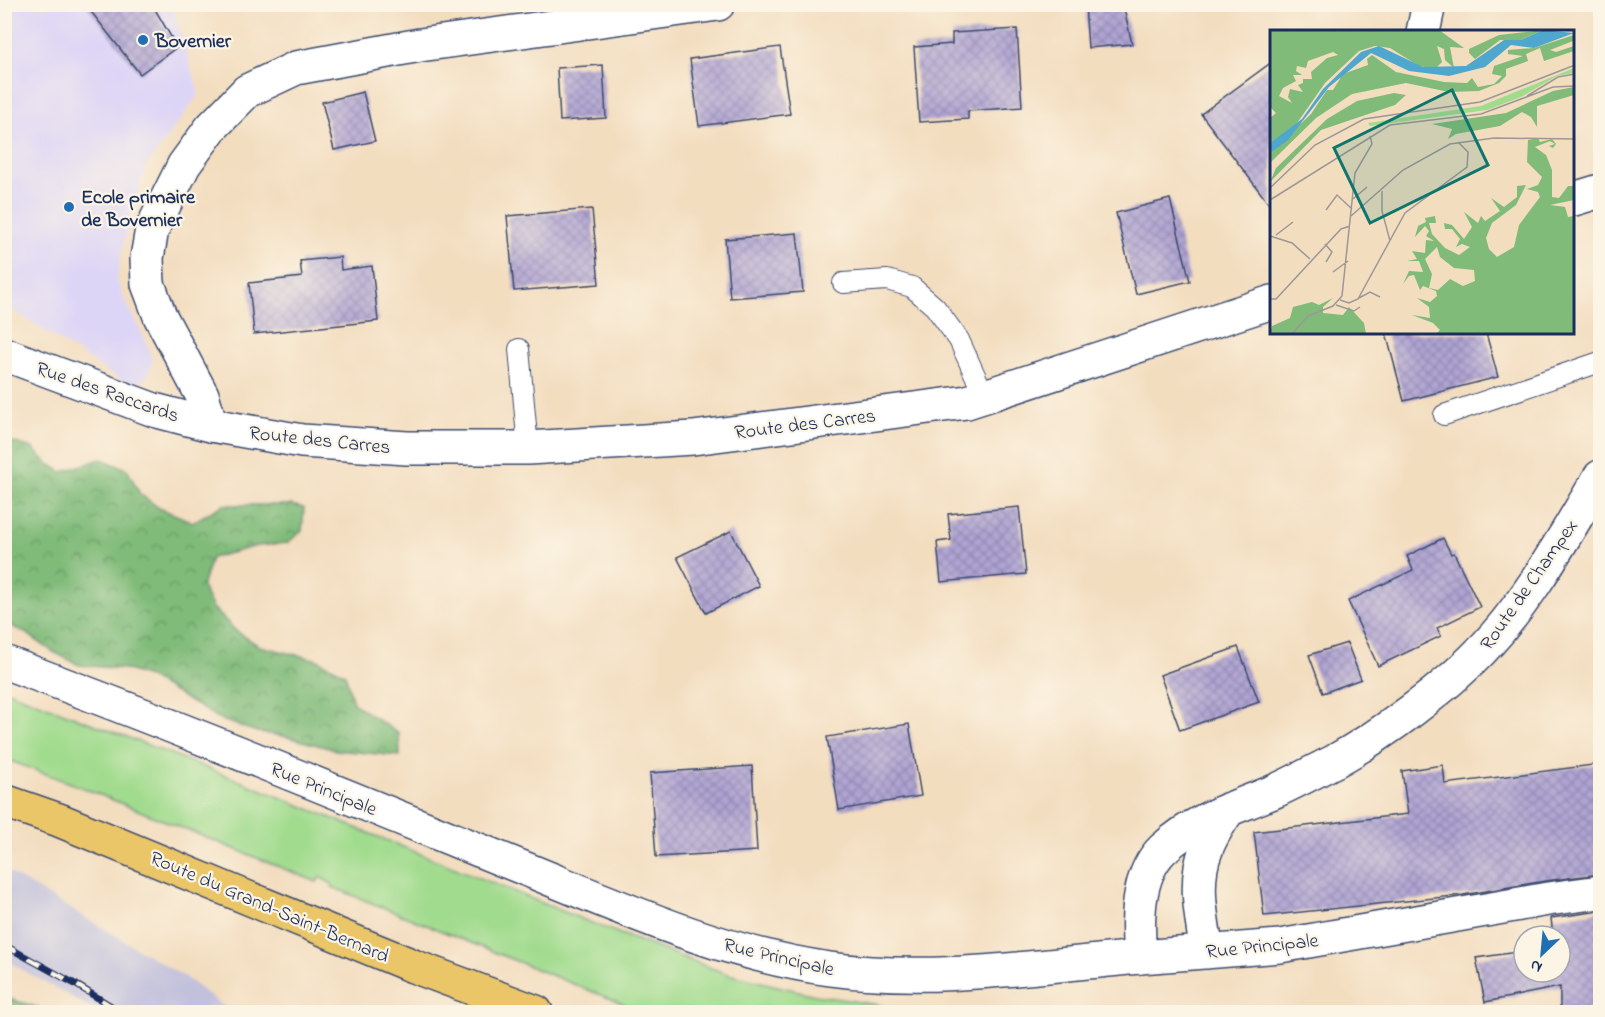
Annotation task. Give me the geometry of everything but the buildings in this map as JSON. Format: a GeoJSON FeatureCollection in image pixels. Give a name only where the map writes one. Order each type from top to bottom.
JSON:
{"type":"FeatureCollection","features":[{"type":"Feature","properties":{"kind":"main road","name":"Route du Grand-Saint-Bernard"},"geometry":{"type":"LineString","coordinates":[[4,801],[70,824],[413,966],[536,1012]]}},
{"type":"Feature","properties":{"kind":"street"},"geometry":{"type":"LineString","coordinates":[[211,425],[202,395],[160,316],[148,284],[147,258],[152,229],[184,165],[211,128],[248,92],[296,68],[420,45],[718,4]]}},
{"type":"Feature","properties":{"kind":"street"},"geometry":{"type":"LineString","coordinates":[[1423,30],[1429,4]]}},
{"type":"Feature","properties":{"kind":"street"},"geometry":{"type":"LineString","coordinates":[[1575,199],[1600,191]]}},
{"type":"Feature","properties":{"kind":"street","name":"Route des Carres"},"geometry":{"type":"LineString","coordinates":[[211,425],[302,441],[407,448],[528,448],[693,438],[968,402],[1270,303]]}},
{"type":"Feature","properties":{"kind":"street","name":"Rue des Raccards"},"geometry":{"type":"LineString","coordinates":[[4,354],[154,410],[211,425]]}},
{"type":"Feature","properties":{"kind":"street","name":"Route de Champex"},"geometry":{"type":"LineString","coordinates":[[1140,957],[1139,914],[1142,888],[1151,864],[1162,850],[1207,818],[1301,778],[1347,754],[1425,700],[1472,660],[1506,622],[1534,582],[1600,477]]}},
{"type":"Feature","properties":{"kind":"street","name":"Rue Principale"},"geometry":{"type":"LineString","coordinates":[[4,662],[709,940],[757,955],[830,969],[867,974],[915,975],[1280,946],[1600,892]]}},
{"type":"Feature","properties":{"kind":"street"},"geometry":{"type":"LineString","coordinates":[[1207,952],[1200,901],[1200,880],[1205,852],[1229,809]]}},
{"type":"Feature","properties":{"kind":"lane"},"geometry":{"type":"LineString","coordinates":[[843,284],[887,280],[912,287],[934,307],[959,340],[985,397]]}},
{"type":"Feature","properties":{"kind":"lane"},"geometry":{"type":"LineString","coordinates":[[519,349],[528,448]]}},
{"type":"Feature","properties":{"kind":"lane"},"geometry":{"type":"LineString","coordinates":[[1444,414],[1600,362]]}},
{"type":"Feature","properties":{"kind":"shaded area","name":"Ecole primaire de Bovernier"},"geometry":{"type":"Polygon","coordinates":[[[4,5],[172,5],[199,94],[146,166],[122,249],[117,280],[123,297],[146,341],[153,362],[147,376],[137,385],[119,379],[5,305],[4,5]]]}},
{"type":"Feature","properties":{"kind":"shaded area"},"geometry":{"type":"Polygon","coordinates":[[[5,870],[185,977],[231,1012],[98,1012],[5,960],[5,870]]]}},
{"type":"Feature","properties":{"kind":"green space"},"geometry":{"type":"Polygon","coordinates":[[[5,440],[32,448],[47,463],[62,472],[101,459],[127,469],[140,494],[159,508],[193,522],[223,505],[291,505],[304,508],[302,531],[287,543],[257,546],[211,558],[202,587],[213,608],[236,631],[259,646],[318,660],[345,674],[353,703],[399,734],[400,756],[336,750],[288,737],[257,732],[222,720],[148,677],[125,669],[79,665],[5,623],[5,440]]]}},
{"type":"Feature","properties":{"kind":"green space"},"geometry":{"type":"Polygon","coordinates":[[[5,690],[230,777],[594,924],[727,974],[815,995],[884,1006],[885,1012],[643,1012],[332,887],[332,884],[320,877],[317,882],[5,759],[5,690]]]}},
{"type":"Feature","properties":{"kind":"green space"},"geometry":{"type":"Polygon","coordinates":[[[5,998],[40,1008],[43,1012],[5,1012],[5,998]]]}},
{"type":"Feature","properties":{"kind":"railway"},"geometry":{"type":"LineString","coordinates":[[4,945],[121,1012]]}},
{"type":"Feature","properties":{"kind":"place","name":"Bovernier"},"geometry":{"type":"Point","coordinates":[143,40]}},
{"type":"Feature","properties":{"kind":"place","name":"Ecole primaire de Bovernier"},"geometry":{"type":"Point","coordinates":[69,207]}}]}
